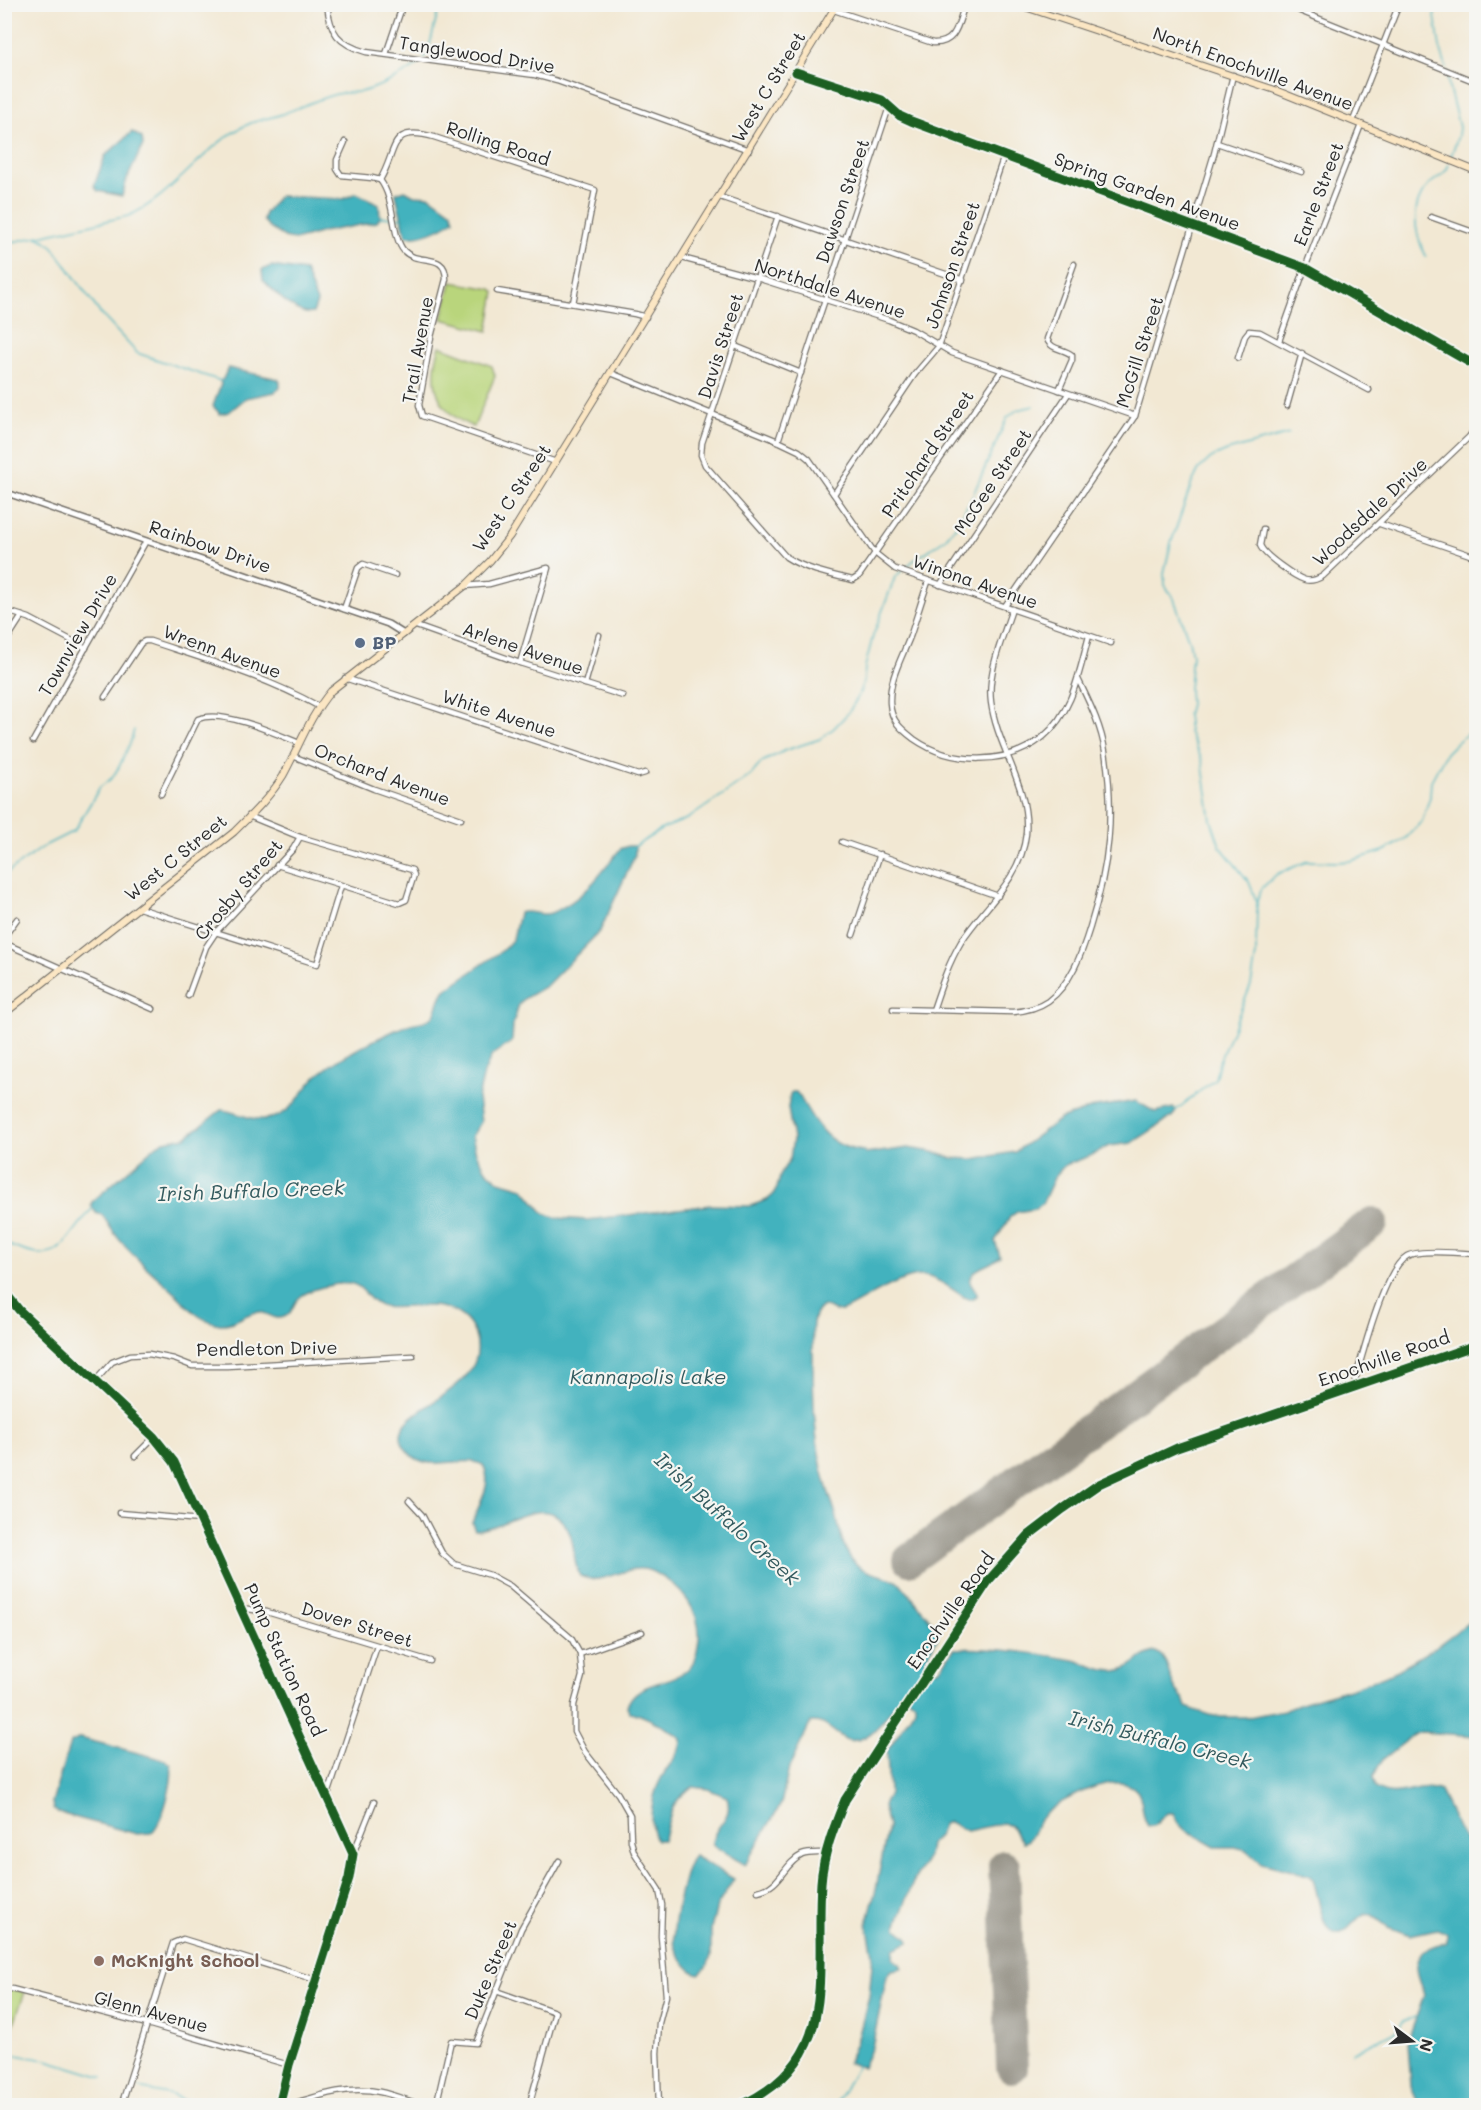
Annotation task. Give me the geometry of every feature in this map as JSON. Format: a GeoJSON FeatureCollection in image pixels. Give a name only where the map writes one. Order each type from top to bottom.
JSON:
{"type":"FeatureCollection","features":[{"type":"Feature","properties":{"kind":"main road","name":"North Enochville Avenue"},"geometry":{"type":"LineString","coordinates":[[1016,4],[1233,75],[1476,171]]}},
{"type":"Feature","properties":{"kind":"main road","name":"West C Street"},"geometry":{"type":"LineString","coordinates":[[4,1014],[213,850],[249,816],[281,778],[318,706],[345,678],[416,626],[465,586],[490,561],[510,536],[836,7]]}},
{"type":"Feature","properties":{"kind":"street","name":"Tanglewood Drive"},"geometry":{"type":"LineString","coordinates":[[327,4],[334,34],[344,42],[366,52],[535,75],[748,150]]}},
{"type":"Feature","properties":{"kind":"street"},"geometry":{"type":"LineString","coordinates":[[386,54],[403,4]]}},
{"type":"Feature","properties":{"kind":"street"},"geometry":{"type":"LineString","coordinates":[[836,7],[933,43],[942,43],[952,36],[964,4]]}},
{"type":"Feature","properties":{"kind":"street","name":"Earle Street"},"geometry":{"type":"LineString","coordinates":[[1353,121],[1400,4]]}},
{"type":"Feature","properties":{"kind":"street"},"geometry":{"type":"LineString","coordinates":[[1300,11],[1476,82]]}},
{"type":"Feature","properties":{"kind":"street","name":"Spring Garden Avenue"},"geometry":{"type":"LineString","coordinates":[[796,72],[882,100],[900,116],[911,121],[1305,268],[1476,366]]}},
{"type":"Feature","properties":{"kind":"street","name":"McGill Street"},"geometry":{"type":"LineString","coordinates":[[1005,606],[1135,416],[1193,227],[1217,143],[1233,75]]}},
{"type":"Feature","properties":{"kind":"street","name":"Dawson Street"},"geometry":{"type":"LineString","coordinates":[[778,441],[890,107]]}},
{"type":"Feature","properties":{"kind":"street","name":"Earle Street"},"geometry":{"type":"LineString","coordinates":[[1279,341],[1361,125]]}},
{"type":"Feature","properties":{"kind":"street","name":"Rolling Road"},"geometry":{"type":"LineString","coordinates":[[380,180],[387,168],[395,144],[400,138],[413,132],[434,136],[595,190],[573,303]]}},
{"type":"Feature","properties":{"kind":"street"},"geometry":{"type":"LineString","coordinates":[[345,142],[337,160],[336,169],[341,175],[380,180]]}},
{"type":"Feature","properties":{"kind":"street"},"geometry":{"type":"LineString","coordinates":[[1217,143],[1302,172]]}},
{"type":"Feature","properties":{"kind":"street","name":"Johnson Street"},"geometry":{"type":"LineString","coordinates":[[834,494],[915,374],[939,346],[1004,156]]}},
{"type":"Feature","properties":{"kind":"street","name":"Trail Avenue"},"geometry":{"type":"LineString","coordinates":[[380,180],[387,190],[399,241],[404,250],[410,255],[443,265],[446,271],[419,405],[422,416],[556,462]]}},
{"type":"Feature","properties":{"kind":"street"},"geometry":{"type":"LineString","coordinates":[[720,196],[963,280]]}},
{"type":"Feature","properties":{"kind":"street","name":"Davis Street"},"geometry":{"type":"LineString","coordinates":[[778,216],[702,443],[701,455],[705,465],[786,557],[794,562],[853,580],[859,576],[875,553]]}},
{"type":"Feature","properties":{"kind":"street"},"geometry":{"type":"LineString","coordinates":[[1431,217],[1476,233]]}},
{"type":"Feature","properties":{"kind":"street","name":"Northdale Avenue"},"geometry":{"type":"LineString","coordinates":[[682,258],[757,278],[902,325],[952,353],[1135,416]]}},
{"type":"Feature","properties":{"kind":"street"},"geometry":{"type":"LineString","coordinates":[[1059,390],[1072,355],[1053,347],[1047,339],[1074,264]]}},
{"type":"Feature","properties":{"kind":"street"},"geometry":{"type":"LineString","coordinates":[[497,291],[646,317]]}},
{"type":"Feature","properties":{"kind":"street"},"geometry":{"type":"LineString","coordinates":[[1238,358],[1245,336],[1249,331],[1260,332],[1369,390]]}},
{"type":"Feature","properties":{"kind":"street"},"geometry":{"type":"LineString","coordinates":[[735,346],[801,373]]}},
{"type":"Feature","properties":{"kind":"street"},"geometry":{"type":"LineString","coordinates":[[1287,406],[1302,353]]}},
{"type":"Feature","properties":{"kind":"street","name":"Pritchard Street"},"geometry":{"type":"LineString","coordinates":[[875,553],[1002,370]]}},
{"type":"Feature","properties":{"kind":"street","name":"Winona Avenue"},"geometry":{"type":"LineString","coordinates":[[611,373],[799,451],[809,459],[875,553],[895,569],[1111,644]]}},
{"type":"Feature","properties":{"kind":"street","name":"McGee Street"},"geometry":{"type":"LineString","coordinates":[[940,585],[1068,394]]}},
{"type":"Feature","properties":{"kind":"street","name":"Woodsdale Drive"},"geometry":{"type":"LineString","coordinates":[[1263,529],[1260,546],[1266,555],[1298,577],[1311,581],[1323,576],[1470,437],[1476,427]]}},
{"type":"Feature","properties":{"kind":"street","name":"Rainbow Drive"},"geometry":{"type":"LineString","coordinates":[[4,492],[388,624],[404,634]]}},
{"type":"Feature","properties":{"kind":"street"},"geometry":{"type":"LineString","coordinates":[[1380,524],[1476,557]]}},
{"type":"Feature","properties":{"kind":"street","name":"Townview Drive"},"geometry":{"type":"LineString","coordinates":[[33,741],[146,541]]}},
{"type":"Feature","properties":{"kind":"street"},"geometry":{"type":"LineString","coordinates":[[344,609],[358,568],[363,564],[395,575]]}},
{"type":"Feature","properties":{"kind":"street"},"geometry":{"type":"LineString","coordinates":[[465,586],[489,584],[548,568],[520,663]]}},
{"type":"Feature","properties":{"kind":"street"},"geometry":{"type":"LineString","coordinates":[[928,582],[910,636],[897,665],[890,705],[893,720],[904,732],[938,752],[953,757],[1007,756],[1029,746],[1052,729],[1070,703],[1089,636]]}},
{"type":"Feature","properties":{"kind":"street"},"geometry":{"type":"LineString","coordinates":[[933,1010],[951,960],[962,940],[1012,876],[1021,855],[1026,834],[1022,789],[995,723],[991,690],[998,653],[1012,609]]}},
{"type":"Feature","properties":{"kind":"street"},"geometry":{"type":"LineString","coordinates":[[4,610],[53,630],[86,648]]}},
{"type":"Feature","properties":{"kind":"street"},"geometry":{"type":"LineString","coordinates":[[4,644],[22,616]]}},
{"type":"Feature","properties":{"kind":"street","name":"Arlene Avenue"},"geometry":{"type":"LineString","coordinates":[[416,626],[623,696]]}},
{"type":"Feature","properties":{"kind":"street"},"geometry":{"type":"LineString","coordinates":[[585,684],[600,635]]}},
{"type":"Feature","properties":{"kind":"street","name":"Wrenn Avenue"},"geometry":{"type":"LineString","coordinates":[[105,697],[141,644],[150,641],[263,680],[293,692],[318,706]]}},
{"type":"Feature","properties":{"kind":"street","name":"White Avenue"},"geometry":{"type":"LineString","coordinates":[[345,678],[638,775],[645,773]]}},
{"type":"Feature","properties":{"kind":"street"},"geometry":{"type":"LineString","coordinates":[[893,1009],[1027,1011],[1047,1002],[1073,970],[1081,954],[1101,892],[1107,862],[1110,810],[1101,732],[1078,679]]}},
{"type":"Feature","properties":{"kind":"street"},"geometry":{"type":"LineString","coordinates":[[161,794],[198,719],[205,716],[241,721],[298,743]]}},
{"type":"Feature","properties":{"kind":"street","name":"Orchard Avenue"},"geometry":{"type":"LineString","coordinates":[[293,756],[374,789],[461,819]]}},
{"type":"Feature","properties":{"kind":"street"},"geometry":{"type":"LineString","coordinates":[[249,816],[300,837],[412,870],[414,875],[406,900],[399,903],[277,865]]}},
{"type":"Feature","properties":{"kind":"street","name":"Crosby Street"},"geometry":{"type":"LineString","coordinates":[[188,996],[206,946],[216,932],[293,849],[300,837]]}},
{"type":"Feature","properties":{"kind":"street"},"geometry":{"type":"LineString","coordinates":[[842,842],[998,896]]}},
{"type":"Feature","properties":{"kind":"street"},"geometry":{"type":"LineString","coordinates":[[853,935],[880,854]]}},
{"type":"Feature","properties":{"kind":"street"},"geometry":{"type":"LineString","coordinates":[[139,908],[317,964],[341,886]]}},
{"type":"Feature","properties":{"kind":"street"},"geometry":{"type":"LineString","coordinates":[[4,937],[17,919]]}},
{"type":"Feature","properties":{"kind":"street"},"geometry":{"type":"LineString","coordinates":[[4,944],[153,1009]]}},
{"type":"Feature","properties":{"kind":"street"},"geometry":{"type":"LineString","coordinates":[[1353,1387],[1381,1299],[1394,1269],[1408,1256],[1429,1252],[1476,1254]]}},
{"type":"Feature","properties":{"kind":"street","name":"Pump Station Road"},"geometry":{"type":"LineString","coordinates":[[4,1291],[19,1310],[154,1437],[174,1462],[354,1854]]}},
{"type":"Feature","properties":{"kind":"street","name":"Enochville Road"},"geometry":{"type":"LineString","coordinates":[[739,2106],[775,2086],[803,2053],[810,2038],[816,2019],[821,1882],[826,1853],[845,1800],[989,1580],[1029,1535],[1099,1484],[1177,1448],[1476,1345]]}},
{"type":"Feature","properties":{"kind":"street","name":"Pendleton Drive"},"geometry":{"type":"LineString","coordinates":[[96,1380],[112,1362],[130,1355],[149,1354],[174,1359],[192,1366],[413,1356]]}},
{"type":"Feature","properties":{"kind":"street"},"geometry":{"type":"LineString","coordinates":[[135,1456],[154,1437]]}},
{"type":"Feature","properties":{"kind":"street"},"geometry":{"type":"LineString","coordinates":[[409,1501],[422,1515],[442,1552],[454,1564],[490,1575],[510,1586],[571,1638],[579,1654],[582,1676],[574,1705],[574,1731],[585,1752],[618,1794],[630,1815],[631,1841],[634,1852],[659,1890],[662,1905],[666,1996],[658,2023],[659,2106]]}},
{"type":"Feature","properties":{"kind":"street"},"geometry":{"type":"LineString","coordinates":[[119,1513],[201,1520]]}},
{"type":"Feature","properties":{"kind":"street","name":"Dover Street"},"geometry":{"type":"LineString","coordinates":[[242,1608],[267,1612],[430,1661]]}},
{"type":"Feature","properties":{"kind":"street"},"geometry":{"type":"LineString","coordinates":[[579,1654],[642,1632]]}},
{"type":"Feature","properties":{"kind":"street"},"geometry":{"type":"LineString","coordinates":[[327,1795],[376,1646]]}},
{"type":"Feature","properties":{"kind":"street"},"geometry":{"type":"LineString","coordinates":[[279,2106],[349,1878],[354,1854],[374,1803]]}},
{"type":"Feature","properties":{"kind":"street"},"geometry":{"type":"LineString","coordinates":[[758,1891],[770,1889],[796,1859],[803,1855],[826,1853]]}},
{"type":"Feature","properties":{"kind":"street","name":"Duke Street"},"geometry":{"type":"LineString","coordinates":[[436,2106],[451,2041],[476,2043],[521,1929],[559,1861]]}},
{"type":"Feature","properties":{"kind":"street"},"geometry":{"type":"LineString","coordinates":[[120,2106],[173,1943],[183,1939],[316,1980]]}},
{"type":"Feature","properties":{"kind":"street","name":"Glenn Avenue"},"geometry":{"type":"LineString","coordinates":[[4,1987],[147,2024],[290,2066]]}},
{"type":"Feature","properties":{"kind":"street"},"geometry":{"type":"LineString","coordinates":[[496,1991],[555,2012],[529,2106]]}},
{"type":"Feature","properties":{"kind":"street"},"geometry":{"type":"LineString","coordinates":[[286,2106],[329,2092],[352,2089],[380,2092],[426,2106]]}},
{"type":"Feature","properties":{"kind":"green space"},"geometry":{"type":"Polygon","coordinates":[[[451,282],[492,289],[495,292],[488,331],[442,319],[451,282]]]}},
{"type":"Feature","properties":{"kind":"green space"},"geometry":{"type":"Polygon","coordinates":[[[440,346],[492,366],[495,376],[474,427],[451,413],[443,405],[438,395],[435,372],[440,346]]]}},
{"type":"Feature","properties":{"kind":"green space"},"geometry":{"type":"Polygon","coordinates":[[[5,1987],[25,1992],[5,2048],[5,1987]]]}},
{"type":"Feature","properties":{"kind":"water"},"geometry":{"type":"Polygon","coordinates":[[[132,132],[142,138],[143,145],[127,179],[122,196],[98,191],[94,186],[105,156],[132,132]]]}},
{"type":"Feature","properties":{"kind":"water"},"geometry":{"type":"Polygon","coordinates":[[[405,190],[414,195],[430,196],[452,212],[454,220],[419,236],[406,236],[396,195],[405,190]]]}},
{"type":"Feature","properties":{"kind":"water"},"geometry":{"type":"Polygon","coordinates":[[[356,193],[379,204],[380,217],[377,222],[327,231],[295,240],[288,239],[271,229],[263,220],[265,213],[279,196],[343,199],[356,193]]]}},
{"type":"Feature","properties":{"kind":"water"},"geometry":{"type":"Polygon","coordinates":[[[271,266],[305,271],[317,302],[313,313],[300,311],[293,307],[263,280],[262,270],[271,266]]]}},
{"type":"Feature","properties":{"kind":"water"},"geometry":{"type":"Polygon","coordinates":[[[228,368],[278,379],[280,388],[275,392],[246,398],[229,412],[220,414],[213,406],[220,381],[228,368]]]}},
{"type":"Feature","properties":{"kind":"water","name":"Kannapolis Lake"},"geometry":{"type":"Polygon","coordinates":[[[635,846],[635,855],[600,931],[546,986],[519,1004],[513,1024],[512,1042],[492,1055],[484,1073],[478,1098],[481,1122],[472,1136],[476,1153],[486,1170],[499,1181],[523,1188],[544,1213],[557,1218],[587,1220],[711,1205],[750,1206],[767,1200],[777,1188],[781,1173],[790,1159],[793,1139],[788,1108],[792,1092],[796,1092],[818,1125],[833,1140],[842,1146],[864,1151],[865,1154],[908,1148],[952,1158],[973,1159],[1015,1152],[1060,1119],[1096,1107],[1136,1101],[1155,1112],[1173,1108],[1176,1110],[1173,1116],[1132,1143],[1109,1146],[1065,1165],[1055,1176],[1042,1204],[1035,1209],[1017,1212],[1010,1217],[995,1241],[1000,1256],[971,1276],[970,1282],[977,1296],[971,1299],[966,1298],[939,1281],[920,1276],[897,1282],[842,1311],[823,1306],[819,1310],[814,1319],[812,1331],[816,1433],[827,1488],[842,1538],[847,1552],[855,1563],[861,1568],[901,1584],[929,1618],[938,1637],[924,1661],[934,1670],[939,1670],[954,1649],[999,1650],[1046,1655],[1074,1660],[1110,1671],[1126,1668],[1146,1655],[1156,1652],[1166,1663],[1174,1687],[1183,1698],[1186,1707],[1221,1717],[1249,1717],[1284,1710],[1394,1672],[1434,1648],[1476,1617],[1476,1736],[1421,1732],[1415,1734],[1382,1760],[1373,1777],[1376,1788],[1384,1792],[1400,1793],[1425,1788],[1440,1791],[1461,1834],[1476,1856],[1476,2105],[1419,2105],[1411,2087],[1408,2041],[1424,1995],[1416,1968],[1418,1958],[1422,1952],[1447,1942],[1447,1933],[1437,1929],[1410,1935],[1388,1927],[1366,1913],[1344,1932],[1334,1933],[1324,1921],[1311,1876],[1262,1863],[1247,1850],[1235,1847],[1215,1847],[1185,1830],[1173,1813],[1167,1813],[1154,1826],[1148,1826],[1137,1791],[1128,1785],[1117,1783],[1089,1789],[1063,1802],[1044,1815],[1030,1838],[1023,1842],[1011,1826],[1003,1823],[967,1831],[949,1822],[943,1824],[939,1835],[930,1844],[928,1857],[914,1880],[897,1924],[897,1929],[908,1938],[909,1942],[894,1949],[893,1959],[902,1968],[892,1970],[887,1976],[872,2047],[863,2067],[848,2063],[859,2035],[869,1996],[873,1954],[867,1924],[888,1826],[883,1806],[889,1793],[887,1751],[915,1708],[915,1702],[900,1696],[879,1726],[856,1740],[846,1739],[825,1725],[811,1722],[789,1768],[781,1804],[745,1865],[712,1843],[716,1831],[726,1817],[728,1805],[727,1797],[708,1789],[693,1787],[680,1797],[672,1809],[663,1840],[656,1840],[651,1815],[654,1796],[661,1779],[678,1752],[681,1739],[657,1723],[630,1712],[627,1707],[637,1692],[680,1675],[692,1665],[697,1652],[699,1634],[694,1611],[681,1592],[651,1571],[633,1569],[598,1579],[580,1576],[569,1532],[561,1519],[551,1513],[526,1514],[475,1530],[472,1523],[487,1479],[483,1465],[465,1461],[426,1462],[409,1453],[401,1438],[405,1425],[468,1374],[477,1356],[475,1335],[466,1320],[443,1307],[384,1307],[374,1302],[358,1286],[347,1283],[310,1291],[297,1299],[290,1313],[284,1317],[277,1318],[258,1312],[230,1323],[215,1323],[192,1310],[142,1264],[113,1232],[102,1215],[96,1213],[91,1205],[92,1202],[157,1145],[164,1141],[186,1137],[221,1110],[260,1119],[282,1114],[289,1109],[314,1078],[340,1059],[394,1031],[431,1018],[445,990],[503,950],[513,939],[519,913],[547,914],[562,908],[590,886],[620,849],[635,846]]]}},
{"type":"Feature","properties":{"kind":"water"},"geometry":{"type":"Polygon","coordinates":[[[80,1738],[165,1760],[171,1765],[167,1801],[160,1820],[151,1833],[137,1834],[59,1813],[53,1809],[52,1802],[70,1743],[80,1738]]]}},
{"type":"Feature","properties":{"kind":"water"},"geometry":{"type":"Polygon","coordinates":[[[694,1856],[734,1879],[717,1906],[711,1929],[711,1956],[707,1967],[699,1974],[691,1970],[683,1961],[674,1942],[679,1897],[686,1871],[694,1856]]]}},
{"type":"Feature","properties":{"kind":"waterway"},"geometry":{"type":"LineString","coordinates":[[424,58],[429,48],[440,4]]}},
{"type":"Feature","properties":{"kind":"waterway"},"geometry":{"type":"LineString","coordinates":[[1433,4],[1440,47],[1446,67]]}},
{"type":"Feature","properties":{"kind":"waterway"},"geometry":{"type":"LineString","coordinates":[[4,244],[128,216],[161,196],[219,142],[235,131],[251,123],[333,95],[375,88],[401,76],[421,62]]}},
{"type":"Feature","properties":{"kind":"waterway"},"geometry":{"type":"LineString","coordinates":[[1447,71],[1459,127],[1450,159]]}},
{"type":"Feature","properties":{"kind":"waterway"},"geometry":{"type":"LineString","coordinates":[[1426,256],[1416,228],[1416,210],[1423,192],[1444,173],[1449,164]]}},
{"type":"Feature","properties":{"kind":"waterway"},"geometry":{"type":"LineString","coordinates":[[379,217],[401,218]]}},
{"type":"Feature","properties":{"kind":"waterway"},"geometry":{"type":"LineString","coordinates":[[37,237],[53,247],[100,313],[137,353],[221,381]]}},
{"type":"Feature","properties":{"kind":"waterway"},"geometry":{"type":"LineString","coordinates":[[634,847],[662,829],[689,818],[750,776],[762,762],[786,750],[820,739],[849,712],[864,681],[873,636],[895,577],[913,561],[945,539],[956,526],[972,497],[1007,418],[1017,410],[1034,406]]}},
{"type":"Feature","properties":{"kind":"waterway"},"geometry":{"type":"LineString","coordinates":[[1256,900],[1249,882],[1220,846],[1211,820],[1202,760],[1189,732],[1187,715],[1190,704],[1192,655],[1174,599],[1165,585],[1164,573],[1171,543],[1191,485],[1199,469],[1211,458],[1227,451],[1289,434]]}},
{"type":"Feature","properties":{"kind":"waterway"},"geometry":{"type":"LineString","coordinates":[[1175,1111],[1215,1079],[1219,1062],[1251,985],[1256,955],[1257,901],[1262,888],[1277,874],[1308,861],[1350,861],[1384,851],[1405,839],[1422,821],[1430,797],[1431,781],[1446,753],[1476,727]]}},
{"type":"Feature","properties":{"kind":"waterway"},"geometry":{"type":"LineString","coordinates":[[4,875],[46,845],[74,831],[100,787],[112,778],[119,767],[134,730]]}},
{"type":"Feature","properties":{"kind":"waterway","name":"Irish Buffalo Creek"},"geometry":{"type":"LineString","coordinates":[[4,1243],[23,1251],[48,1254],[65,1243],[92,1209]]}},
{"type":"Feature","properties":{"kind":"waterway"},"geometry":{"type":"LineString","coordinates":[[1352,2053],[1397,2030],[1403,2022],[1415,2017]]}},
{"type":"Feature","properties":{"kind":"waterway"},"geometry":{"type":"LineString","coordinates":[[4,2053],[47,2060],[103,2077]]}},
{"type":"Feature","properties":{"kind":"waterway"},"geometry":{"type":"LineString","coordinates":[[835,2106],[858,2065]]}},
{"type":"Feature","properties":{"kind":"waterway"},"geometry":{"type":"LineString","coordinates":[[139,2088],[172,2095],[196,2106]]}},
{"type":"Feature","properties":{"kind":"runway"},"geometry":{"type":"LineString","coordinates":[[909,1560],[1372,1223]]}},
{"type":"Feature","properties":{"kind":"runway"},"geometry":{"type":"LineString","coordinates":[[1004,1866],[1012,2067]]}},
{"type":"Feature","properties":{"kind":"cycle path"},"geometry":{"type":"LineString","coordinates":[[796,72],[882,100],[900,116],[911,121],[1305,268],[1476,366]]}},
{"type":"Feature","properties":{"kind":"cycle path"},"geometry":{"type":"LineString","coordinates":[[4,1291],[19,1310],[154,1437],[174,1462],[353,1854],[349,1878],[289,2065],[279,2106]]}},
{"type":"Feature","properties":{"kind":"cycle path"},"geometry":{"type":"LineString","coordinates":[[739,2106],[772,2087],[794,2065],[809,2039],[820,1982],[822,1872],[830,1841],[845,1800],[989,1580],[1029,1535],[1099,1484],[1177,1448],[1476,1345]]}},
{"type":"Feature","properties":{"kind":"place","name":"BP"},"geometry":{"type":"Point","coordinates":[360,643]}},
{"type":"Feature","properties":{"kind":"place","name":"McKnight School"},"geometry":{"type":"Point","coordinates":[99,1961]}}]}
